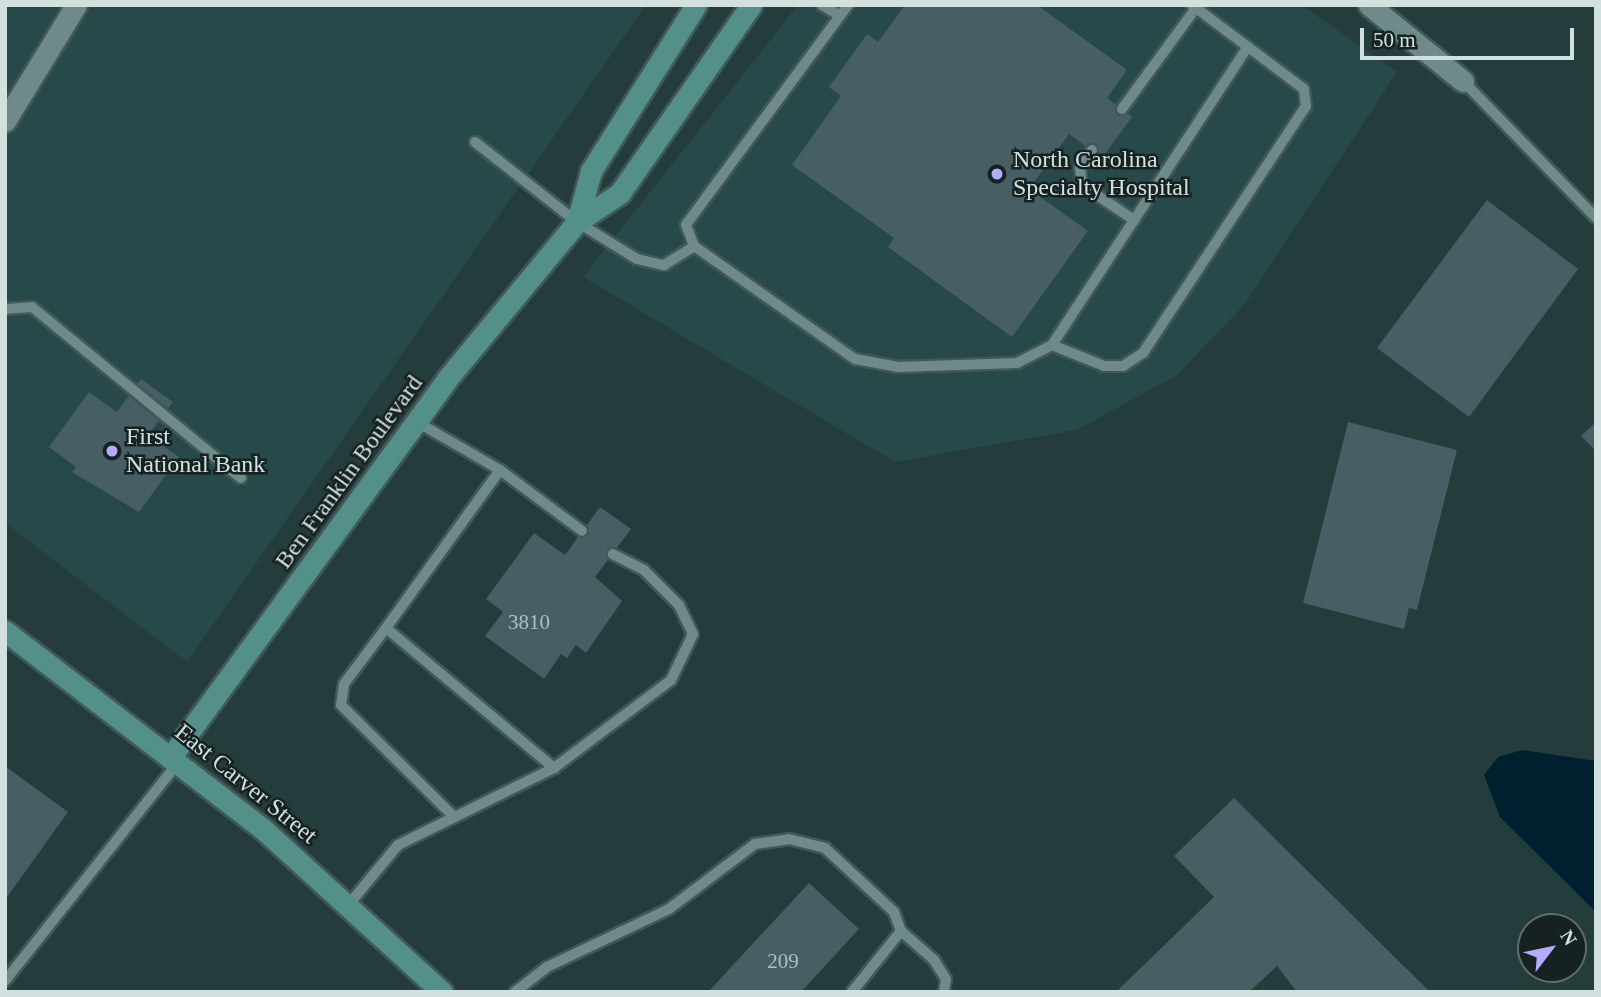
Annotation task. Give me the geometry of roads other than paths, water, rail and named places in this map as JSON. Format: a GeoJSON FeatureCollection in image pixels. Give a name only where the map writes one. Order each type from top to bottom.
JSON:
{"type":"FeatureCollection","features":[{"type":"Feature","properties":{"kind":"street"},"geometry":{"type":"LineString","coordinates":[[5,121],[76,5]]}},
{"type":"Feature","properties":{"kind":"street","name":"Ben Franklin Boulevard"},"geometry":{"type":"LineString","coordinates":[[577,222],[590,171],[696,5]]}},
{"type":"Feature","properties":{"kind":"street","name":"Ben Franklin Boulevard"},"geometry":{"type":"LineString","coordinates":[[174,760],[417,422],[577,222],[620,193],[751,5]]}},
{"type":"Feature","properties":{"kind":"street"},"geometry":{"type":"LineString","coordinates":[[1369,5],[1463,80]]}},
{"type":"Feature","properties":{"kind":"street","name":"East Carver Street"},"geometry":{"type":"LineString","coordinates":[[5,631],[174,760],[350,903],[442,992]]}},
{"type":"Feature","properties":{"kind":"lane"},"geometry":{"type":"LineString","coordinates":[[822,5],[840,16]]}},
{"type":"Feature","properties":{"kind":"lane"},"geometry":{"type":"LineString","coordinates":[[848,5],[686,225],[694,246],[855,359],[898,367],[1017,363],[1052,345],[1248,47]]}},
{"type":"Feature","properties":{"kind":"lane"},"geometry":{"type":"LineString","coordinates":[[1052,345],[1104,366],[1123,366],[1143,353],[1306,106],[1304,89],[1194,7],[1122,109]]}},
{"type":"Feature","properties":{"kind":"lane"},"geometry":{"type":"LineString","coordinates":[[1463,80],[1596,218]]}},
{"type":"Feature","properties":{"kind":"lane"},"geometry":{"type":"LineString","coordinates":[[475,142],[577,222],[637,259],[664,265],[694,246]]}},
{"type":"Feature","properties":{"kind":"lane"},"geometry":{"type":"LineString","coordinates":[[1092,150],[1080,167],[1082,185],[1134,220]]}},
{"type":"Feature","properties":{"kind":"lane"},"geometry":{"type":"LineString","coordinates":[[5,309],[32,307],[242,478]]}},
{"type":"Feature","properties":{"kind":"lane"},"geometry":{"type":"LineString","coordinates":[[417,422],[500,470],[582,531]]}},
{"type":"Feature","properties":{"kind":"lane"},"geometry":{"type":"LineString","coordinates":[[453,816],[341,705],[344,684],[500,470]]}},
{"type":"Feature","properties":{"kind":"lane"},"geometry":{"type":"LineString","coordinates":[[350,903],[398,845],[554,768],[652,700],[687,656],[693,634],[679,605],[644,570],[613,554]]}},
{"type":"Feature","properties":{"kind":"lane"},"geometry":{"type":"LineString","coordinates":[[386,628],[554,768]]}},
{"type":"Feature","properties":{"kind":"lane"},"geometry":{"type":"LineString","coordinates":[[5,981],[174,760]]}},
{"type":"Feature","properties":{"kind":"lane"},"geometry":{"type":"LineString","coordinates":[[515,992],[547,967],[669,909],[755,844],[789,839],[825,848],[894,912],[901,931],[934,960],[946,979],[944,992]]}},
{"type":"Feature","properties":{"kind":"lane"},"geometry":{"type":"LineString","coordinates":[[852,992],[901,931]]}},
{"type":"Feature","properties":{"kind":"place","name":"North Carolina Specialty Hospital"},"geometry":{"type":"Point","coordinates":[997,174]}},
{"type":"Feature","properties":{"kind":"place","name":"First National Bank"},"geometry":{"type":"Point","coordinates":[112,451]}}]}
